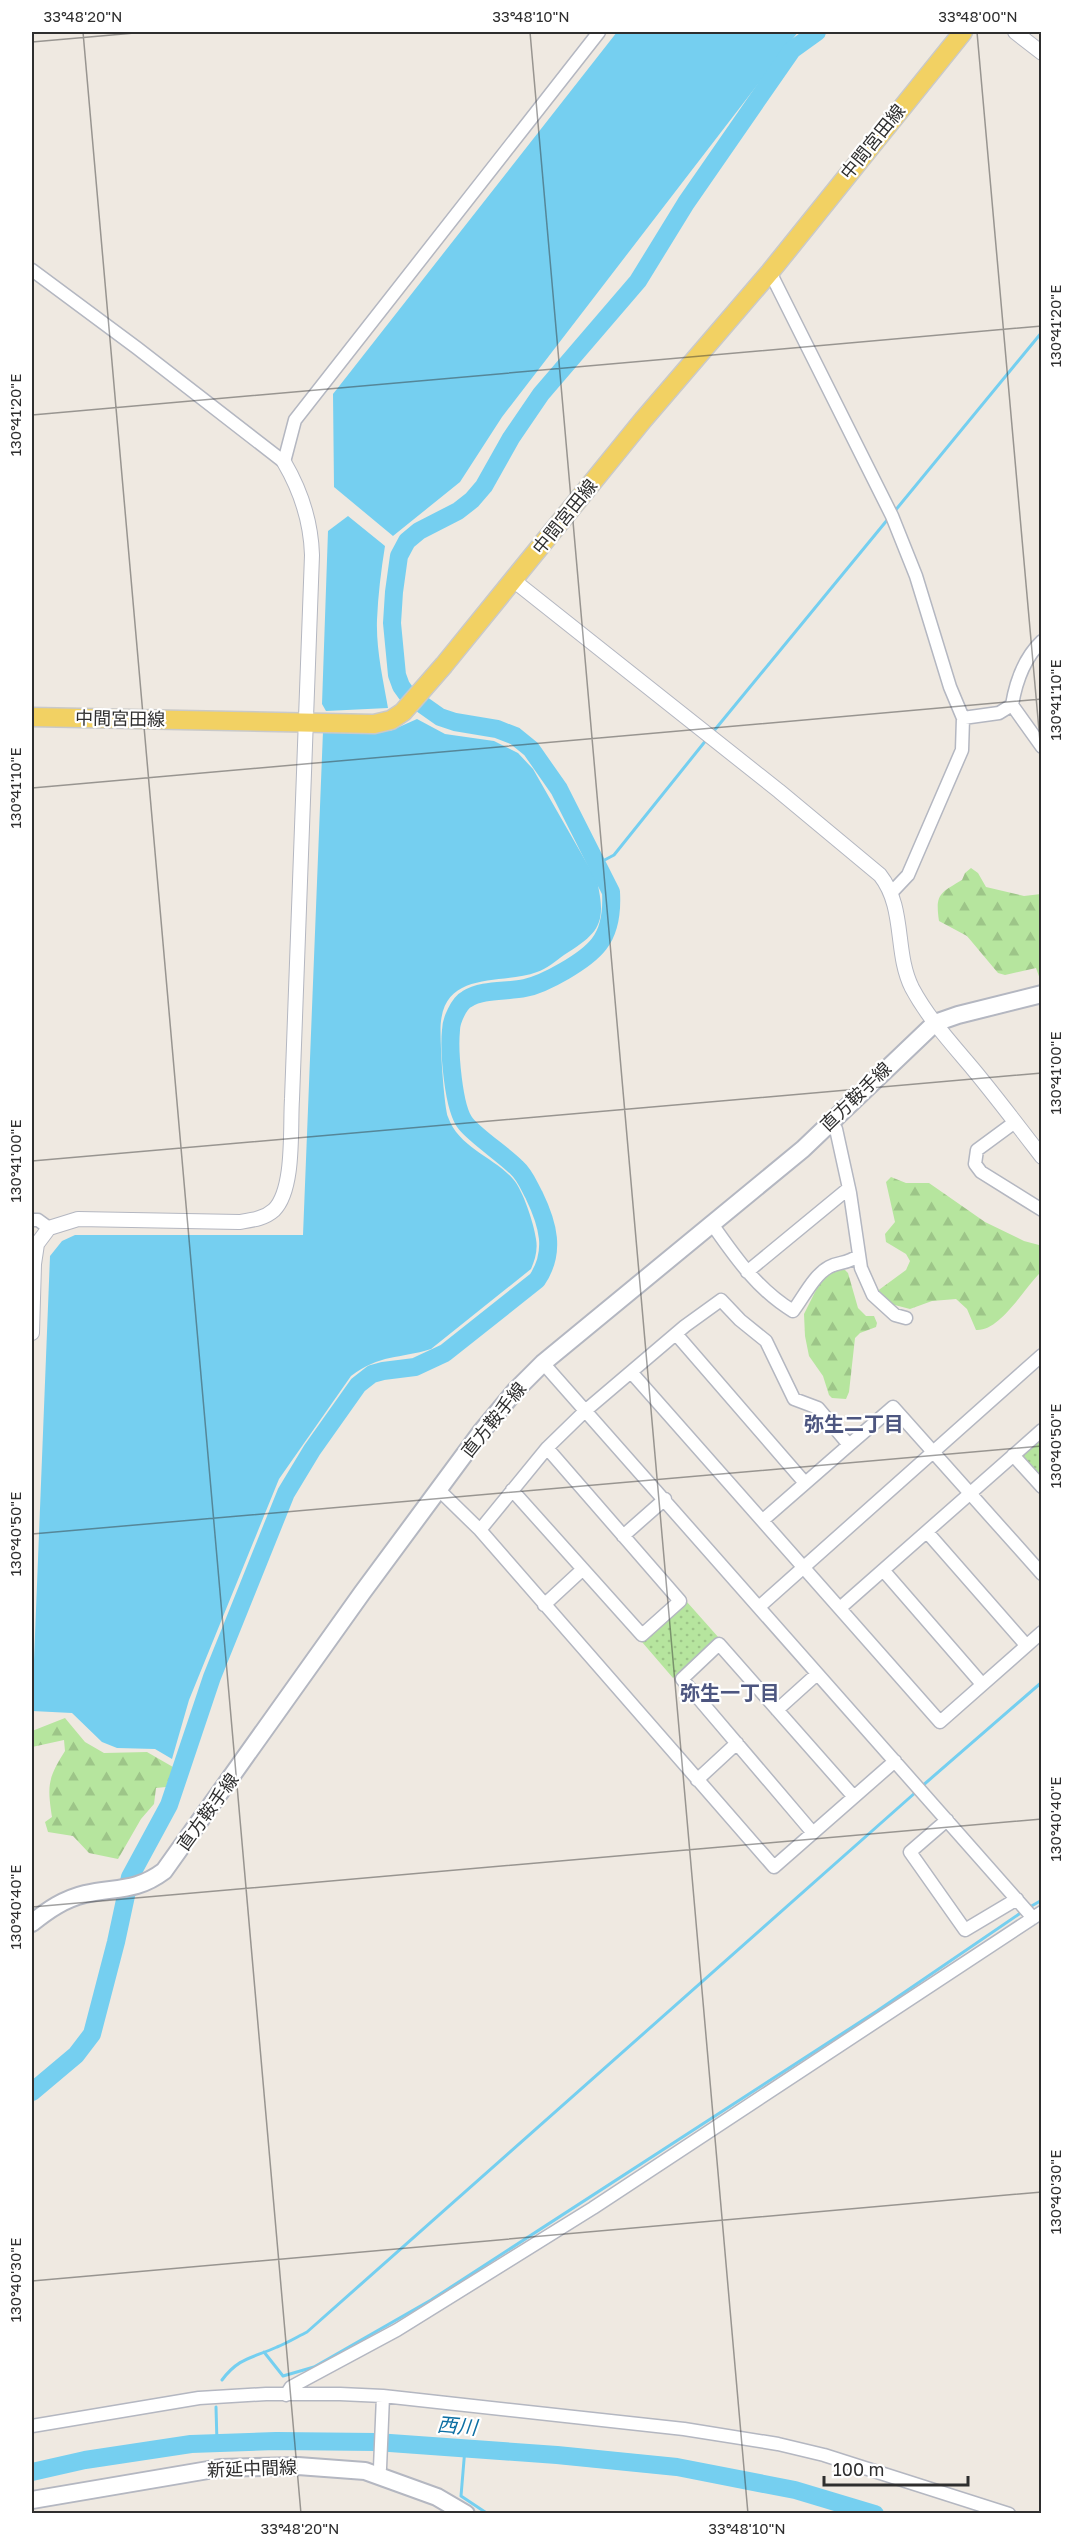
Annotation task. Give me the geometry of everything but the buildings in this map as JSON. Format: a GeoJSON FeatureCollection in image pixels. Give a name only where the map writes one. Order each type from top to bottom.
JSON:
{"type":"FeatureCollection","features":[{"type":"Feature","properties":{"kind":"main road","name":"中間宮田線"},"geometry":{"type":"LineString","coordinates":[[32,717],[374,724],[391,720],[403,712],[444,665],[643,420],[770,272],[963,32]]}},
{"type":"Feature","properties":{"kind":"main road","name":"直方鞍手線"},"geometry":{"type":"LineString","coordinates":[[32,1923],[46,1911],[67,1900],[136,1887],[153,1880],[164,1871],[362,1593],[482,1432],[543,1363],[802,1149],[935,1023],[1041,994]]}},
{"type":"Feature","properties":{"kind":"main road","name":"新延中間線"},"geometry":{"type":"LineString","coordinates":[[32,2500],[220,2468],[298,2466],[365,2471],[379,2469],[466,2514]]}},
{"type":"Feature","properties":{"kind":"street"},"geometry":{"type":"LineString","coordinates":[[285,462],[288,441],[295,420],[599,32]]}},
{"type":"Feature","properties":{"kind":"street"},"geometry":{"type":"LineString","coordinates":[[1015,32],[1041,53]]}},
{"type":"Feature","properties":{"kind":"street"},"geometry":{"type":"LineString","coordinates":[[32,270],[285,462],[294,479],[311,531],[292,1099],[288,1176],[283,1195],[273,1211],[261,1218],[239,1222],[78,1219],[49,1228],[37,1244],[34,1264],[32,1333]]}},
{"type":"Feature","properties":{"kind":"street"},"geometry":{"type":"LineString","coordinates":[[770,272],[891,513],[916,576],[950,687],[963,718],[962,750],[908,875],[891,892]]}},
{"type":"Feature","properties":{"kind":"street"},"geometry":{"type":"LineString","coordinates":[[513,580],[880,875],[895,903],[906,974],[913,990],[935,1023],[1041,1156]]}},
{"type":"Feature","properties":{"kind":"street"},"geometry":{"type":"LineString","coordinates":[[963,718],[999,713],[1012,705],[1022,668],[1041,641]]}},
{"type":"Feature","properties":{"kind":"street"},"geometry":{"type":"LineString","coordinates":[[1012,705],[1041,747]]}},
{"type":"Feature","properties":{"kind":"street"},"geometry":{"type":"LineString","coordinates":[[1015,1122],[977,1150],[975,1164],[981,1172],[1041,1210]]}},
{"type":"Feature","properties":{"kind":"street"},"geometry":{"type":"LineString","coordinates":[[829,1123],[836,1129],[849,1188],[861,1268],[873,1295],[895,1315],[906,1318]]}},
{"type":"Feature","properties":{"kind":"street"},"geometry":{"type":"LineString","coordinates":[[747,1272],[849,1188]]}},
{"type":"Feature","properties":{"kind":"street"},"geometry":{"type":"LineString","coordinates":[[32,1220],[38,1220],[49,1228]]}},
{"type":"Feature","properties":{"kind":"street"},"geometry":{"type":"LineString","coordinates":[[712,1224],[747,1272],[776,1301],[793,1311],[822,1272],[831,1265],[849,1263],[860,1255]]}},
{"type":"Feature","properties":{"kind":"street"},"geometry":{"type":"LineString","coordinates":[[480,1530],[547,1448],[585,1411],[676,1334],[721,1300],[740,1320],[766,1341],[794,1399],[818,1408],[849,1445]]}},
{"type":"Feature","properties":{"kind":"street"},"geometry":{"type":"LineString","coordinates":[[676,1334],[805,1483]]}},
{"type":"Feature","properties":{"kind":"street"},"geometry":{"type":"LineString","coordinates":[[759,1607],[1041,1355]]}},
{"type":"Feature","properties":{"kind":"street"},"geometry":{"type":"LineString","coordinates":[[285,2395],[291,2387],[397,2330],[593,2208],[1037,1915],[1017,1899],[543,1363]]}},
{"type":"Feature","properties":{"kind":"street"},"geometry":{"type":"LineString","coordinates":[[632,1372],[940,1722],[1041,1632]]}},
{"type":"Feature","properties":{"kind":"street"},"geometry":{"type":"LineString","coordinates":[[763,1520],[893,1407],[1041,1574]]}},
{"type":"Feature","properties":{"kind":"street"},"geometry":{"type":"LineString","coordinates":[[840,1608],[1041,1430]]}},
{"type":"Feature","properties":{"kind":"street"},"geometry":{"type":"LineString","coordinates":[[512,1490],[642,1635],[680,1601],[547,1448]]}},
{"type":"Feature","properties":{"kind":"street"},"geometry":{"type":"LineString","coordinates":[[1013,1455],[1041,1487]]}},
{"type":"Feature","properties":{"kind":"street"},"geometry":{"type":"LineString","coordinates":[[439,1490],[480,1530],[774,1867],[895,1761]]}},
{"type":"Feature","properties":{"kind":"street"},"geometry":{"type":"LineString","coordinates":[[623,1536],[665,1499]]}},
{"type":"Feature","properties":{"kind":"street"},"geometry":{"type":"LineString","coordinates":[[927,1532],[1026,1645]]}},
{"type":"Feature","properties":{"kind":"street"},"geometry":{"type":"LineString","coordinates":[[544,1605],[583,1569]]}},
{"type":"Feature","properties":{"kind":"street"},"geometry":{"type":"LineString","coordinates":[[884,1570],[982,1684]]}},
{"type":"Feature","properties":{"kind":"street"},"geometry":{"type":"LineString","coordinates":[[813,1833],[682,1679],[719,1644],[854,1797]]}},
{"type":"Feature","properties":{"kind":"street"},"geometry":{"type":"LineString","coordinates":[[777,1710],[817,1674]]}},
{"type":"Feature","properties":{"kind":"street"},"geometry":{"type":"LineString","coordinates":[[697,1780],[737,1743]]}},
{"type":"Feature","properties":{"kind":"street"},"geometry":{"type":"LineString","coordinates":[[948,1820],[910,1852],[965,1930],[1017,1899]]}},
{"type":"Feature","properties":{"kind":"street"},"geometry":{"type":"LineString","coordinates":[[32,2426],[199,2398],[340,2394],[684,2429],[778,2444],[824,2455],[1009,2514]]}},
{"type":"Feature","properties":{"kind":"street"},"geometry":{"type":"LineString","coordinates":[[379,2469],[382,2398]]}},
{"type":"Feature","properties":{"kind":"green space"},"geometry":{"type":"Polygon","coordinates":[[[971,868],[978,873],[986,887],[1024,896],[1041,894],[1041,982],[1036,968],[1005,975],[998,973],[967,936],[939,921],[938,905],[941,895],[962,880],[971,868]]]}},
{"type":"Feature","properties":{"kind":"green space"},"geometry":{"type":"Polygon","coordinates":[[[891,1177],[906,1183],[929,1183],[985,1222],[1024,1241],[1039,1245],[1041,1272],[1003,1317],[994,1324],[985,1329],[976,1330],[967,1309],[956,1299],[932,1301],[910,1309],[887,1303],[876,1292],[906,1270],[910,1261],[906,1254],[886,1242],[885,1234],[895,1222],[886,1182],[891,1177]]]}},
{"type":"Feature","properties":{"kind":"green space"},"geometry":{"type":"Polygon","coordinates":[[[833,1268],[845,1270],[848,1273],[858,1308],[866,1316],[874,1316],[877,1323],[876,1327],[860,1333],[855,1338],[849,1392],[846,1399],[832,1398],[829,1395],[823,1376],[809,1356],[805,1336],[804,1314],[826,1270],[833,1268]]]}},
{"type":"Feature","properties":{"kind":"green space"},"geometry":{"type":"Polygon","coordinates":[[[1041,1438],[1041,1479],[1021,1456],[1041,1438]]]}},
{"type":"Feature","properties":{"kind":"green space"},"geometry":{"type":"Polygon","coordinates":[[[687,1602],[719,1638],[673,1678],[642,1642],[687,1602]]]}},
{"type":"Feature","properties":{"kind":"green space"},"geometry":{"type":"Polygon","coordinates":[[[65,1718],[85,1742],[104,1753],[147,1752],[173,1767],[166,1787],[156,1788],[154,1804],[141,1819],[118,1859],[89,1853],[73,1836],[48,1832],[45,1822],[52,1817],[50,1782],[65,1751],[64,1740],[32,1747],[32,1731],[65,1718]]]}},
{"type":"Feature","properties":{"kind":"water"},"geometry":{"type":"Polygon","coordinates":[[[617,32],[798,32],[502,417],[460,482],[393,536],[334,487],[333,394],[617,32]]]}},
{"type":"Feature","properties":{"kind":"water"},"geometry":{"type":"Polygon","coordinates":[[[348,516],[385,546],[377,631],[388,708],[326,711],[322,704],[328,531],[348,516]]]}},
{"type":"Feature","properties":{"kind":"water"},"geometry":{"type":"Polygon","coordinates":[[[417,719],[445,734],[494,741],[518,753],[533,769],[597,881],[601,908],[600,918],[597,926],[585,940],[551,965],[537,972],[478,982],[465,987],[454,994],[445,1005],[441,1021],[442,1070],[448,1117],[460,1137],[505,1171],[517,1184],[533,1225],[537,1243],[535,1258],[531,1269],[431,1349],[381,1360],[351,1376],[279,1479],[189,1700],[172,1759],[155,1749],[117,1748],[102,1742],[72,1713],[32,1711],[50,1256],[62,1241],[75,1235],[303,1235],[323,731],[390,731],[417,719]]]}},
{"type":"Feature","properties":{"kind":"waterway"},"geometry":{"type":"LineString","coordinates":[[32,2092],[76,2055],[92,2034],[130,1877],[169,1805],[212,1677],[286,1493],[312,1450],[358,1385],[372,1374],[415,1367],[445,1353],[537,1280],[547,1259],[546,1227],[525,1177],[471,1129],[462,1116],[453,1079],[451,1026],[458,1008],[467,999],[495,991],[533,986],[565,971],[593,951],[603,938],[608,926],[611,892],[559,789],[531,749],[515,736],[497,729],[455,722],[440,717],[406,693],[401,686],[397,675],[392,623],[399,556],[407,541],[419,531],[458,511],[484,486],[511,438],[541,394],[638,281],[686,203],[792,50],[817,32]]}},
{"type":"Feature","properties":{"kind":"waterway"},"geometry":{"type":"LineString","coordinates":[[894,512],[1042,332]]}},
{"type":"Feature","properties":{"kind":"waterway"},"geometry":{"type":"LineString","coordinates":[[713,732],[888,519]]}},
{"type":"Feature","properties":{"kind":"waterway"},"geometry":{"type":"LineString","coordinates":[[597,864],[614,855],[707,739]]}},
{"type":"Feature","properties":{"kind":"waterway"},"geometry":{"type":"LineString","coordinates":[[921,1787],[1042,1682]]}},
{"type":"Feature","properties":{"kind":"waterway"},"geometry":{"type":"LineString","coordinates":[[222,2380],[241,2362],[307,2332],[916,1792]]}},
{"type":"Feature","properties":{"kind":"waterway"},"geometry":{"type":"LineString","coordinates":[[1028,1908],[1042,1900]]}},
{"type":"Feature","properties":{"kind":"waterway"},"geometry":{"type":"LineString","coordinates":[[264,2352],[283,2376],[314,2367],[431,2300],[877,2011],[1022,1912]]}},
{"type":"Feature","properties":{"kind":"waterway"},"geometry":{"type":"LineString","coordinates":[[216,2407],[217,2443]]}},
{"type":"Feature","properties":{"kind":"waterway","name":"西川"},"geometry":{"type":"LineString","coordinates":[[32,2472],[85,2460],[191,2444],[276,2441],[376,2442],[557,2455],[677,2467],[795,2490],[875,2514]]}},
{"type":"Feature","properties":{"kind":"waterway"},"geometry":{"type":"LineString","coordinates":[[465,2448],[461,2496],[488,2514]]}},
{"type":"Feature","properties":{"kind":"district","name":"弥生二丁目"},"geometry":{"type":"Point","coordinates":[854,1424]}},
{"type":"Feature","properties":{"kind":"district","name":"弥生一丁目"},"geometry":{"type":"Point","coordinates":[730,1693]}}]}
